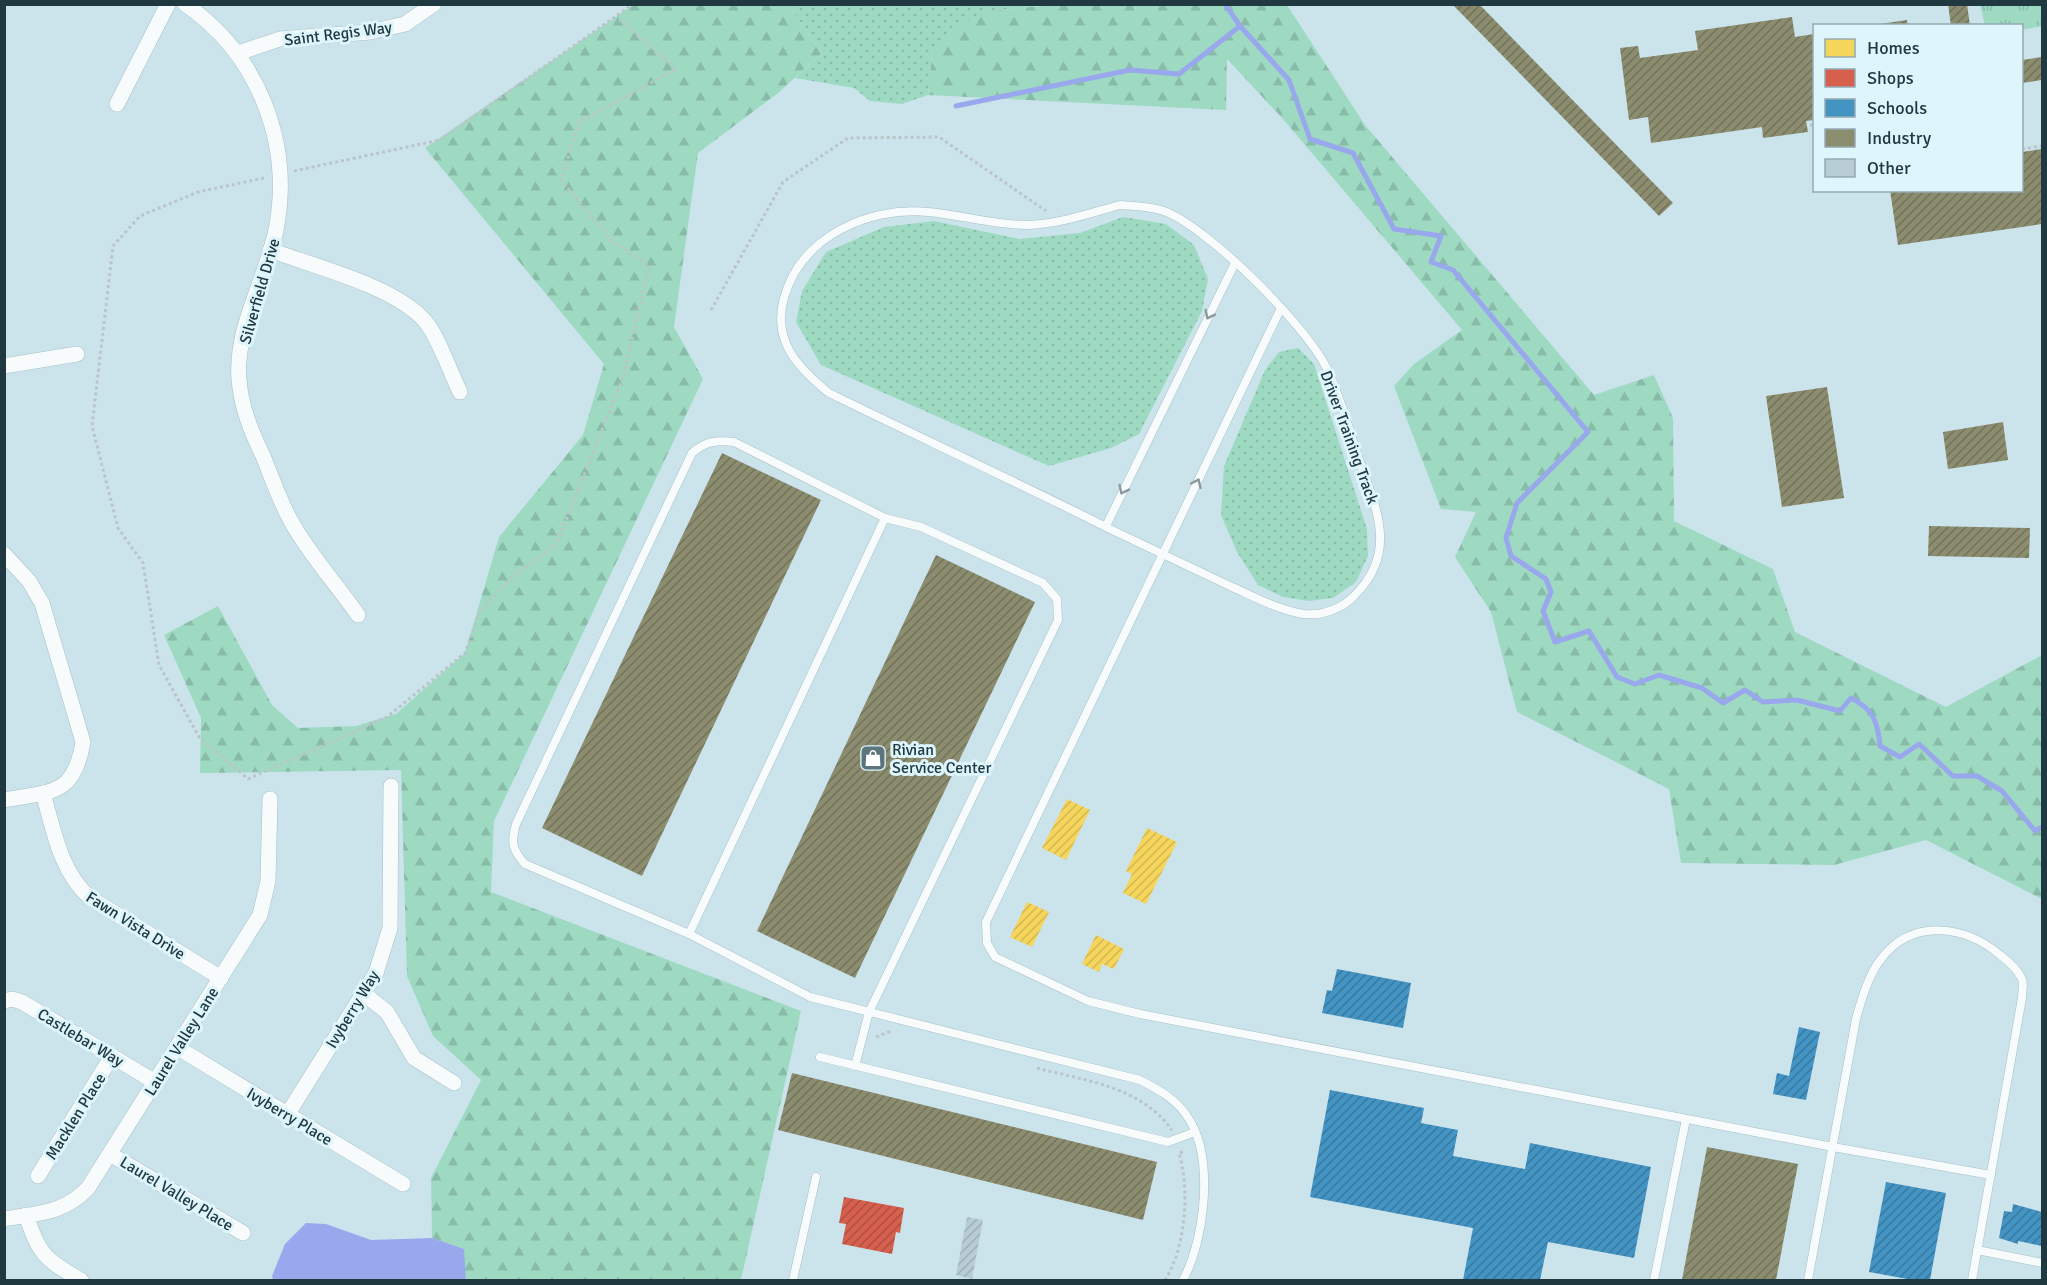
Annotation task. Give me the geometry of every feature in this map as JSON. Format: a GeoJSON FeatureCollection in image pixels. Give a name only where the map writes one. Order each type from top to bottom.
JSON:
{"type":"FeatureCollection","features":[{"type":"Feature","properties":{"kind":"street"},"geometry":{"type":"LineString","coordinates":[[117,104],[168,4]]}},
{"type":"Feature","properties":{"kind":"street","name":"Silverfield Drive"},"geometry":{"type":"LineString","coordinates":[[185,4],[201,16],[238,53],[264,97],[277,138],[280,174],[276,230],[244,336],[239,377],[245,416],[292,523],[358,615]]}},
{"type":"Feature","properties":{"kind":"street","name":"Saint Regis Way"},"geometry":{"type":"LineString","coordinates":[[238,53],[280,39],[370,32],[405,24],[434,4]]}},
{"type":"Feature","properties":{"kind":"street"},"geometry":{"type":"LineString","coordinates":[[270,250],[380,290],[407,305],[426,322],[460,392]]}},
{"type":"Feature","properties":{"kind":"street"},"geometry":{"type":"LineString","coordinates":[[4,366],[77,354]]}},
{"type":"Feature","properties":{"kind":"street"},"geometry":{"type":"LineString","coordinates":[[4,555],[29,581],[42,603],[83,742],[79,764],[71,781],[43,793],[4,800]]}},
{"type":"Feature","properties":{"kind":"street","name":"Ivyberry Way"},"geometry":{"type":"LineString","coordinates":[[287,1115],[376,973],[390,928],[391,786]]}},
{"type":"Feature","properties":{"kind":"street","name":"Fawn Vista Drive"},"geometry":{"type":"LineString","coordinates":[[43,793],[63,863],[74,884],[90,898],[221,978]]}},
{"type":"Feature","properties":{"kind":"street","name":"Laurel Valley Lane"},"geometry":{"type":"LineString","coordinates":[[4,1220],[56,1210],[74,1202],[88,1188],[178,1048],[260,915],[266,897],[270,799]]}},
{"type":"Feature","properties":{"kind":"street"},"geometry":{"type":"LineString","coordinates":[[363,993],[387,1012],[414,1058],[454,1083]]}},
{"type":"Feature","properties":{"kind":"street","name":"Castlebar Way"},"geometry":{"type":"LineString","coordinates":[[4,1001],[12,999],[22,1002],[155,1082]]}},
{"type":"Feature","properties":{"kind":"street","name":"Ivyberry Place"},"geometry":{"type":"LineString","coordinates":[[178,1048],[403,1184]]}},
{"type":"Feature","properties":{"kind":"street","name":"Macklen Place"},"geometry":{"type":"LineString","coordinates":[[38,1176],[112,1056]]}},
{"type":"Feature","properties":{"kind":"street","name":"Laurel Valley Place"},"geometry":{"type":"LineString","coordinates":[[110,1154],[243,1233]]}},
{"type":"Feature","properties":{"kind":"street"},"geometry":{"type":"LineString","coordinates":[[26,1215],[34,1239],[45,1258],[81,1281]]}},
{"type":"Feature","properties":{"kind":"lane","name":"Driver Training Track"},"geometry":{"type":"LineString","coordinates":[[1120,205],[1144,206],[1165,212],[1184,222],[1235,263],[1306,336],[1328,370],[1375,504],[1382,541],[1378,562],[1367,584],[1350,601],[1331,611],[1306,614],[1279,608],[1163,555],[829,393],[802,372],[789,351],[781,327],[782,306],[788,283],[798,264],[812,249],[835,231],[861,220],[895,212],[928,212],[998,224],[1030,225],[1120,205]]}},
{"type":"Feature","properties":{"kind":"lane"},"geometry":{"type":"LineString","coordinates":[[1106,526],[1235,263]]}},
{"type":"Feature","properties":{"kind":"lane"},"geometry":{"type":"LineString","coordinates":[[1281,308],[986,922],[987,943],[995,957],[1088,1001],[1140,1014],[1833,1147],[1991,1175]]}},
{"type":"Feature","properties":{"kind":"lane"},"geometry":{"type":"LineString","coordinates":[[855,1066],[869,1012],[1058,620],[1057,599],[1043,583],[921,527],[885,519],[734,442],[716,440],[703,443],[692,453],[521,813],[512,838],[514,853],[525,864],[689,934],[810,997],[869,1012],[1140,1080],[1166,1094],[1187,1116],[1195,1132],[1203,1166],[1202,1220],[1195,1254],[1183,1281]]}},
{"type":"Feature","properties":{"kind":"lane"},"geometry":{"type":"LineString","coordinates":[[689,934],[885,519]]}},
{"type":"Feature","properties":{"kind":"lane"},"geometry":{"type":"LineString","coordinates":[[1808,1281],[1856,1018],[1865,989],[1882,958],[1901,942],[1920,932],[1944,929],[1966,934],[1989,946],[2010,963],[2022,980],[2022,998],[1972,1281]]}},
{"type":"Feature","properties":{"kind":"lane"},"geometry":{"type":"LineString","coordinates":[[820,1058],[1168,1142],[1195,1132]]}},
{"type":"Feature","properties":{"kind":"lane"},"geometry":{"type":"LineString","coordinates":[[1654,1281],[1686,1119]]}},
{"type":"Feature","properties":{"kind":"lane"},"geometry":{"type":"LineString","coordinates":[[792,1281],[816,1177]]}},
{"type":"Feature","properties":{"kind":"lane"},"geometry":{"type":"LineString","coordinates":[[1977,1250],[2043,1263]]}},
{"type":"Feature","properties":{"kind":"path"},"geometry":{"type":"LineString","coordinates":[[619,14],[620,20],[676,69],[579,122],[561,180],[611,240],[649,266],[624,375],[557,543],[514,576],[480,611],[465,652],[387,717],[248,779],[199,737],[159,665],[143,563],[118,528],[92,426],[113,246],[140,216],[198,192],[440,140],[633,4]]}},
{"type":"Feature","properties":{"kind":"path"},"geometry":{"type":"LineString","coordinates":[[711,310],[783,182],[848,138],[939,138],[1060,220]]}},
{"type":"Feature","properties":{"kind":"path"},"geometry":{"type":"LineString","coordinates":[[2023,149],[2043,146]]}},
{"type":"Feature","properties":{"kind":"green space"},"geometry":{"type":"Polygon","coordinates":[[[793,4],[1052,5],[988,11],[932,56],[928,95],[902,104],[870,101],[854,88],[795,78],[822,53],[791,9],[793,4]]]}},
{"type":"Feature","properties":{"kind":"green space"},"geometry":{"type":"Polygon","coordinates":[[[633,5],[793,5],[791,9],[822,53],[778,93],[698,153],[674,327],[703,379],[494,821],[491,892],[801,1011],[741,1280],[466,1280],[463,1249],[432,1238],[431,1178],[481,1080],[433,1036],[407,976],[401,770],[200,773],[201,718],[164,635],[218,606],[272,705],[298,728],[356,726],[396,714],[465,653],[499,537],[583,435],[604,364],[425,148],[633,5]]]}},
{"type":"Feature","properties":{"kind":"green space"},"geometry":{"type":"Polygon","coordinates":[[[1052,5],[1287,5],[1365,125],[1594,395],[1654,375],[1673,418],[1674,521],[1773,569],[1795,632],[1946,707],[2042,655],[2042,899],[1926,840],[1834,865],[1681,863],[1669,789],[1517,712],[1491,612],[1455,557],[1476,512],[1441,509],[1394,386],[1414,364],[1462,330],[1283,119],[1227,59],[1226,110],[928,95],[932,56],[966,22],[988,11],[1052,5]]]}},
{"type":"Feature","properties":{"kind":"green space"},"geometry":{"type":"Polygon","coordinates":[[[1980,5],[2042,5],[2042,26],[2023,30],[2023,24],[1985,24],[1980,5]]]}},
{"type":"Feature","properties":{"kind":"green space"},"geometry":{"type":"Polygon","coordinates":[[[1123,217],[1166,224],[1194,245],[1208,279],[1202,311],[1139,434],[1111,448],[1049,466],[821,365],[796,322],[802,291],[826,252],[884,227],[934,221],[1019,239],[1080,233],[1123,217]]]}},
{"type":"Feature","properties":{"kind":"green space"},"geometry":{"type":"Polygon","coordinates":[[[1298,348],[1314,364],[1367,529],[1368,556],[1356,582],[1333,598],[1309,601],[1283,597],[1258,585],[1237,552],[1221,515],[1224,466],[1265,370],[1279,352],[1298,348]]]}},
{"type":"Feature","properties":{"kind":"water"},"geometry":{"type":"Polygon","coordinates":[[[306,1223],[326,1224],[371,1240],[432,1238],[464,1249],[466,1280],[273,1280],[272,1276],[285,1244],[306,1223]]]}},
{"type":"Feature","properties":{"kind":"building: Homes"},"geometry":{"type":"Polygon","coordinates":[[[1067,799],[1090,810],[1066,860],[1042,848],[1067,799]]]}},
{"type":"Feature","properties":{"kind":"building: Homes"},"geometry":{"type":"Polygon","coordinates":[[[1147,828],[1177,842],[1146,904],[1123,893],[1132,874],[1126,871],[1147,828]]]}},
{"type":"Feature","properties":{"kind":"building: Homes"},"geometry":{"type":"Polygon","coordinates":[[[1027,902],[1049,912],[1032,947],[1010,937],[1027,902]]]}},
{"type":"Feature","properties":{"kind":"building: Homes"},"geometry":{"type":"Polygon","coordinates":[[[1096,935],[1124,949],[1114,969],[1102,964],[1099,972],[1082,964],[1096,935]]]}},
{"type":"Feature","properties":{"kind":"building: Shops"},"geometry":{"type":"Polygon","coordinates":[[[844,1197],[904,1208],[900,1233],[896,1232],[892,1254],[842,1244],[846,1224],[839,1223],[844,1197]]]}},
{"type":"Feature","properties":{"kind":"building: Schools"},"geometry":{"type":"Polygon","coordinates":[[[1337,969],[1411,983],[1403,1028],[1322,1013],[1327,990],[1332,991],[1337,969]]]}},
{"type":"Feature","properties":{"kind":"building: Schools"},"geometry":{"type":"Polygon","coordinates":[[[1799,1027],[1820,1032],[1806,1100],[1773,1094],[1777,1073],[1789,1076],[1799,1027]]]}},
{"type":"Feature","properties":{"kind":"building: Schools"},"geometry":{"type":"Polygon","coordinates":[[[1330,1090],[1424,1108],[1421,1123],[1458,1130],[1453,1156],[1525,1169],[1530,1143],[1651,1167],[1634,1258],[1548,1242],[1540,1280],[1463,1280],[1473,1228],[1310,1197],[1330,1090]]]}},
{"type":"Feature","properties":{"kind":"building: Schools"},"geometry":{"type":"Polygon","coordinates":[[[1886,1182],[1946,1193],[1930,1280],[1913,1280],[1869,1272],[1886,1182]]]}},
{"type":"Feature","properties":{"kind":"building: Schools"},"geometry":{"type":"Polygon","coordinates":[[[2013,1204],[2042,1212],[2042,1246],[2018,1241],[2018,1244],[1999,1238],[2004,1211],[2012,1212],[2013,1204]]]}},
{"type":"Feature","properties":{"kind":"building: Industry"},"geometry":{"type":"Polygon","coordinates":[[[1452,4],[1479,4],[1673,203],[1659,216],[1452,4]]]}},
{"type":"Feature","properties":{"kind":"building: Industry"},"geometry":{"type":"Polygon","coordinates":[[[1948,4],[1967,4],[1970,24],[1951,24],[1948,4]]]}},
{"type":"Feature","properties":{"kind":"building: Industry"},"geometry":{"type":"Polygon","coordinates":[[[1792,17],[1795,37],[1813,34],[1813,120],[1806,121],[1808,132],[1763,138],[1762,127],[1651,143],[1648,117],[1629,120],[1620,48],[1638,46],[1640,58],[1698,50],[1695,31],[1792,17]]]}},
{"type":"Feature","properties":{"kind":"building: Industry"},"geometry":{"type":"Polygon","coordinates":[[[1907,20],[1908,24],[1880,24],[1907,20]]]}},
{"type":"Feature","properties":{"kind":"building: Industry"},"geometry":{"type":"Polygon","coordinates":[[[2042,57],[2042,80],[2023,83],[2023,60],[2042,57]]]}},
{"type":"Feature","properties":{"kind":"building: Industry"},"geometry":{"type":"Polygon","coordinates":[[[2042,149],[2042,224],[1898,245],[1890,192],[2023,192],[2023,152],[2042,149]]]}},
{"type":"Feature","properties":{"kind":"building: Industry"},"geometry":{"type":"Polygon","coordinates":[[[1827,387],[1844,498],[1782,507],[1766,396],[1827,387]]]}},
{"type":"Feature","properties":{"kind":"building: Industry"},"geometry":{"type":"Polygon","coordinates":[[[2003,422],[2008,460],[1948,469],[1943,432],[2003,422]]]}},
{"type":"Feature","properties":{"kind":"building: Industry"},"geometry":{"type":"Polygon","coordinates":[[[722,453],[821,500],[642,876],[542,828],[722,453]]]}},
{"type":"Feature","properties":{"kind":"building: Industry"},"geometry":{"type":"Polygon","coordinates":[[[1929,526],[2030,528],[2029,558],[1928,556],[1929,526]]]}},
{"type":"Feature","properties":{"kind":"building: Industry"},"geometry":{"type":"Polygon","coordinates":[[[936,555],[1035,602],[855,978],[757,931],[936,555]]]}},
{"type":"Feature","properties":{"kind":"building: Industry"},"geometry":{"type":"Polygon","coordinates":[[[792,1073],[1157,1162],[1143,1220],[778,1130],[792,1073]]]}},
{"type":"Feature","properties":{"kind":"building: Industry"},"geometry":{"type":"Polygon","coordinates":[[[1707,1147],[1798,1164],[1776,1280],[1682,1280],[1707,1147]]]}},
{"type":"Feature","properties":{"kind":"building: Other"},"geometry":{"type":"Polygon","coordinates":[[[967,1217],[983,1220],[972,1279],[956,1275],[967,1217]]]}},
{"type":"Feature","properties":{"kind":"waterway"},"geometry":{"type":"LineString","coordinates":[[1225,4],[1240,26],[1289,80],[1310,139],[1353,153],[1394,229],[1441,236],[1431,262],[1453,270],[1588,432],[1517,503],[1506,538],[1511,556],[1546,579],[1551,592],[1543,611],[1555,642],[1589,631],[1617,677],[1635,684],[1659,675],[1702,688],[1723,703],[1745,690],[1763,702],[1797,700],[1840,711],[1851,698],[1865,707],[1873,717],[1878,730],[1880,746],[1900,757],[1919,744],[1953,776],[1977,776],[2002,791],[2035,831],[2042,827]]}},
{"type":"Feature","properties":{"kind":"waterway"},"geometry":{"type":"LineString","coordinates":[[956,106],[1130,70],[1179,74],[1240,26]]}},
{"type":"Feature","properties":{"kind":"place","name":"Rivian Service Center"},"geometry":{"type":"Point","coordinates":[873,758]}}]}
